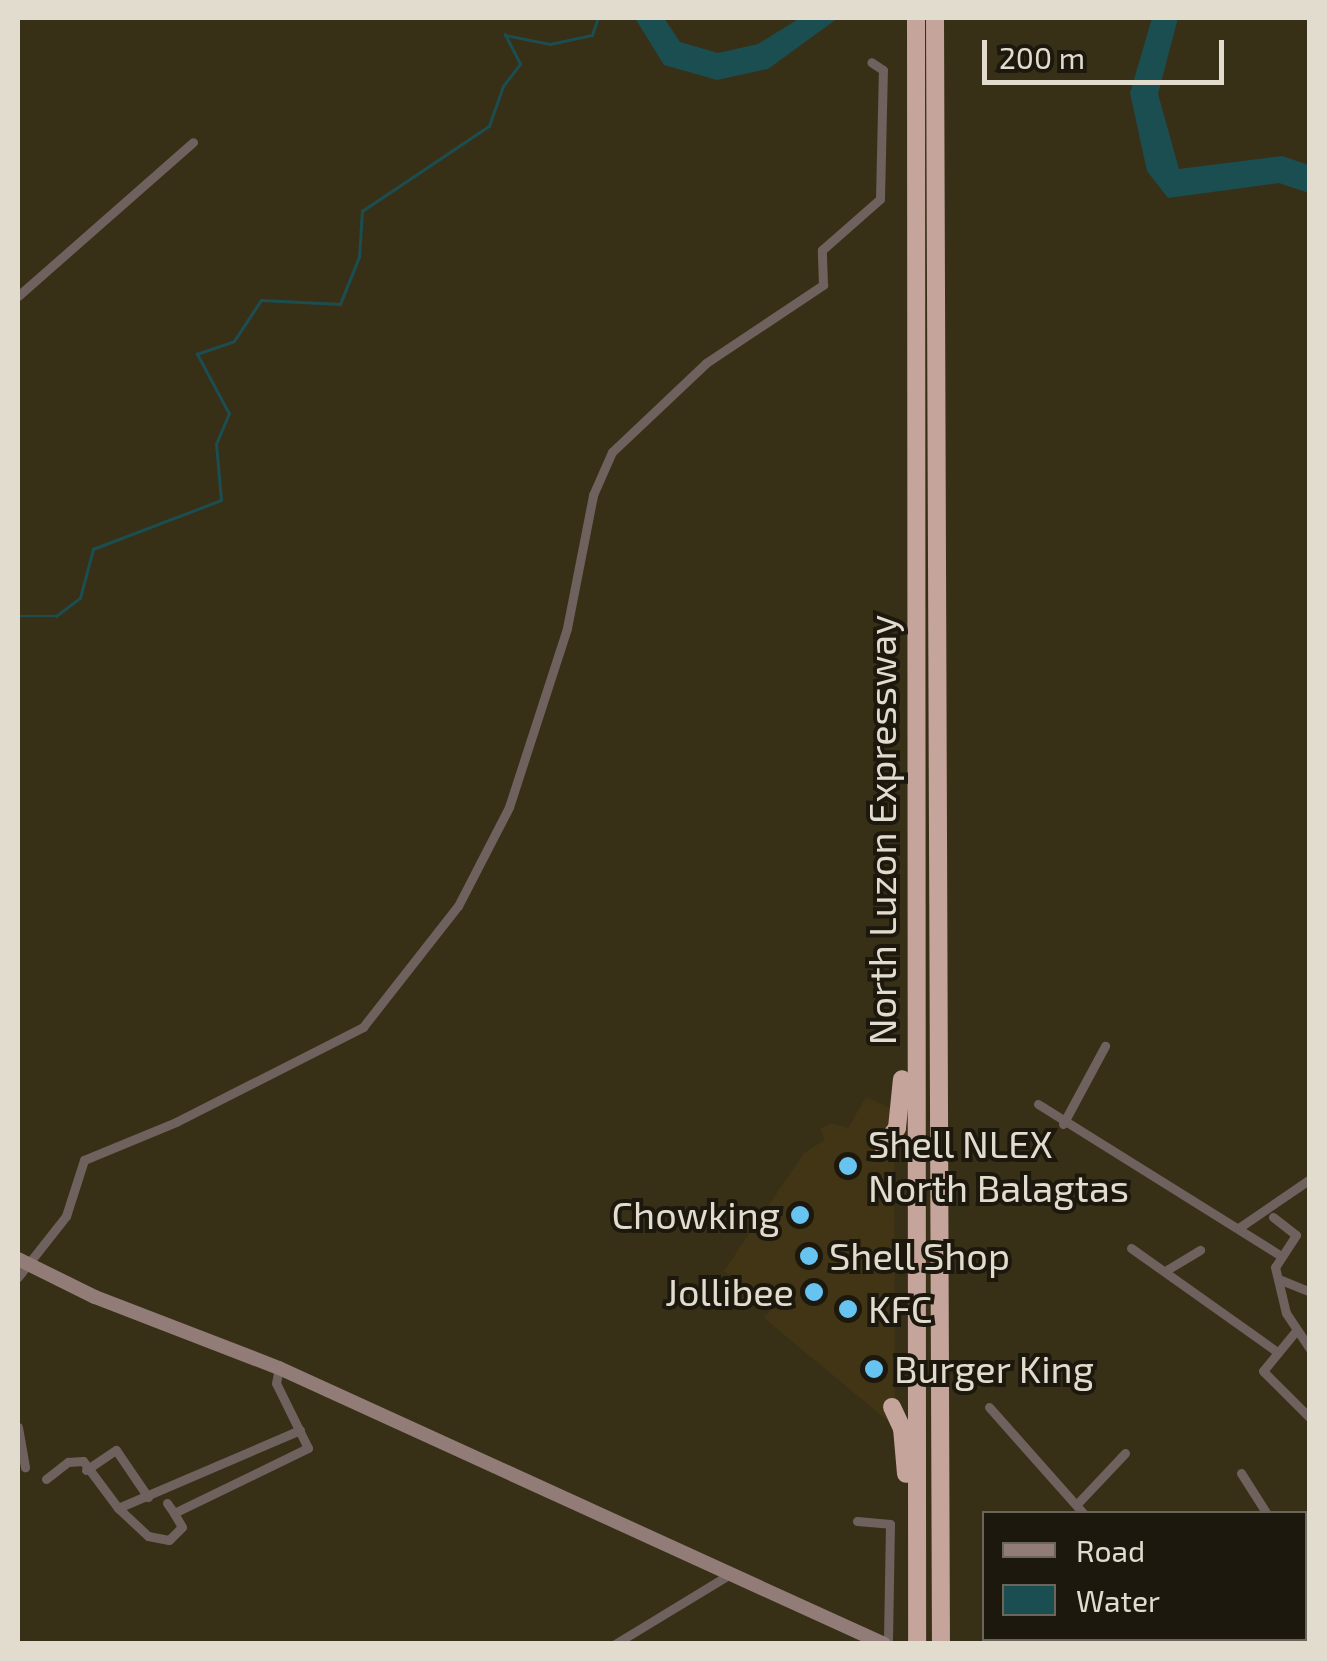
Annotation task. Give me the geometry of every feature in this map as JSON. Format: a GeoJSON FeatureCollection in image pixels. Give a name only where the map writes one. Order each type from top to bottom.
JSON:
{"type":"FeatureCollection","features":[{"type":"Feature","properties":{"kind":"highway","name":"North Luzon Expressway"},"geometry":{"type":"LineString","coordinates":[[916,18],[916,1644]]}},
{"type":"Feature","properties":{"kind":"highway","name":"North Luzon Expressway"},"geometry":{"type":"LineString","coordinates":[[935,18],[941,1644]]}},
{"type":"Feature","properties":{"kind":"highway"},"geometry":{"type":"LineString","coordinates":[[883,1146],[900,1114],[914,874]]}},
{"type":"Feature","properties":{"kind":"highway"},"geometry":{"type":"LineString","coordinates":[[892,1407],[906,1460],[916,1644]]}},
{"type":"Feature","properties":{"kind":"street"},"geometry":{"type":"LineString","coordinates":[[856,1521],[890,1524],[886,1644],[279,1368],[21,1267],[66,1216],[84,1160],[349,1036],[376,1014],[458,906],[509,807],[567,628],[592,495],[612,452],[706,363],[823,285],[822,250],[880,199],[883,70],[871,62]]}},
{"type":"Feature","properties":{"kind":"street"},"geometry":{"type":"LineString","coordinates":[[18,296],[193,142]]}},
{"type":"Feature","properties":{"kind":"street"},"geometry":{"type":"LineString","coordinates":[[1063,1124],[1104,1046]]}},
{"type":"Feature","properties":{"kind":"street"},"geometry":{"type":"LineString","coordinates":[[1038,1104],[1063,1124],[1240,1227],[1278,1254]]}},
{"type":"Feature","properties":{"kind":"street"},"geometry":{"type":"LineString","coordinates":[[1240,1227],[1310,1179]]}},
{"type":"Feature","properties":{"kind":"street"},"geometry":{"type":"LineString","coordinates":[[1273,1217],[1296,1235],[1278,1254],[1280,1295],[1295,1332],[1310,1349]]}},
{"type":"Feature","properties":{"kind":"street"},"geometry":{"type":"LineString","coordinates":[[1132,1248],[1276,1351]]}},
{"type":"Feature","properties":{"kind":"street"},"geometry":{"type":"LineString","coordinates":[[1165,1272],[1200,1250]]}},
{"type":"Feature","properties":{"kind":"street"},"geometry":{"type":"LineString","coordinates":[[1280,1280],[1308,1288]]}},
{"type":"Feature","properties":{"kind":"street"},"geometry":{"type":"LineString","coordinates":[[1295,1332],[1263,1371],[1310,1418]]}},
{"type":"Feature","properties":{"kind":"street"},"geometry":{"type":"LineString","coordinates":[[174,1513],[308,1448],[276,1383],[279,1368]]}},
{"type":"Feature","properties":{"kind":"street"},"geometry":{"type":"LineString","coordinates":[[989,1407],[1082,1511]]}},
{"type":"Feature","properties":{"kind":"street"},"geometry":{"type":"LineString","coordinates":[[18,1426],[25,1467]]}},
{"type":"Feature","properties":{"kind":"street"},"geometry":{"type":"LineString","coordinates":[[118,1508],[300,1430]]}},
{"type":"Feature","properties":{"kind":"street"},"geometry":{"type":"LineString","coordinates":[[86,1470],[116,1450],[148,1497]]}},
{"type":"Feature","properties":{"kind":"street"},"geometry":{"type":"LineString","coordinates":[[1076,1504],[1125,1452]]}},
{"type":"Feature","properties":{"kind":"street"},"geometry":{"type":"LineString","coordinates":[[46,1479],[74,1460],[148,1536],[169,1540],[182,1527],[167,1503]]}},
{"type":"Feature","properties":{"kind":"street"},"geometry":{"type":"LineString","coordinates":[[1241,1473],[1266,1511]]}},
{"type":"Feature","properties":{"kind":"street"},"geometry":{"type":"LineString","coordinates":[[615,1644],[730,1574]]}},
{"type":"Feature","properties":{"kind":"shaded area","name":"Shell NLEX North Balagtas"},"geometry":{"type":"Polygon","coordinates":[[[866,1097],[894,1110],[895,1427],[764,1318],[771,1310],[724,1271],[804,1153],[825,1140],[820,1129],[830,1123],[848,1128],[866,1097]]]}},
{"type":"Feature","properties":{"kind":"water"},"geometry":{"type":"Polygon","coordinates":[[[635,18],[664,18],[680,42],[718,53],[758,44],[800,18],[838,18],[768,69],[717,80],[664,65],[635,18]]]}},
{"type":"Feature","properties":{"kind":"water"},"geometry":{"type":"Polygon","coordinates":[[[1152,18],[1178,18],[1158,94],[1179,169],[1282,156],[1309,165],[1309,193],[1279,183],[1168,198],[1147,171],[1130,93],[1152,18]]]}},
{"type":"Feature","properties":{"kind":"waterway"},"geometry":{"type":"LineString","coordinates":[[18,616],[56,616],[80,598],[93,549],[221,500],[216,444],[229,414],[197,354],[234,341],[261,300],[340,304],[359,257],[362,211],[489,126],[503,86],[520,64],[505,35],[550,44],[592,35],[598,18]]}},
{"type":"Feature","properties":{"kind":"place","name":"Shell NLEX North Balagtas"},"geometry":{"type":"Point","coordinates":[848,1166]}},
{"type":"Feature","properties":{"kind":"place","name":"Chowking"},"geometry":{"type":"Point","coordinates":[800,1215]}},
{"type":"Feature","properties":{"kind":"place","name":"Shell Shop"},"geometry":{"type":"Point","coordinates":[809,1256]}},
{"type":"Feature","properties":{"kind":"place","name":"Jollibee"},"geometry":{"type":"Point","coordinates":[814,1292]}},
{"type":"Feature","properties":{"kind":"place","name":"KFC"},"geometry":{"type":"Point","coordinates":[848,1309]}},
{"type":"Feature","properties":{"kind":"place","name":"Burger King"},"geometry":{"type":"Point","coordinates":[874,1369]}}]}
